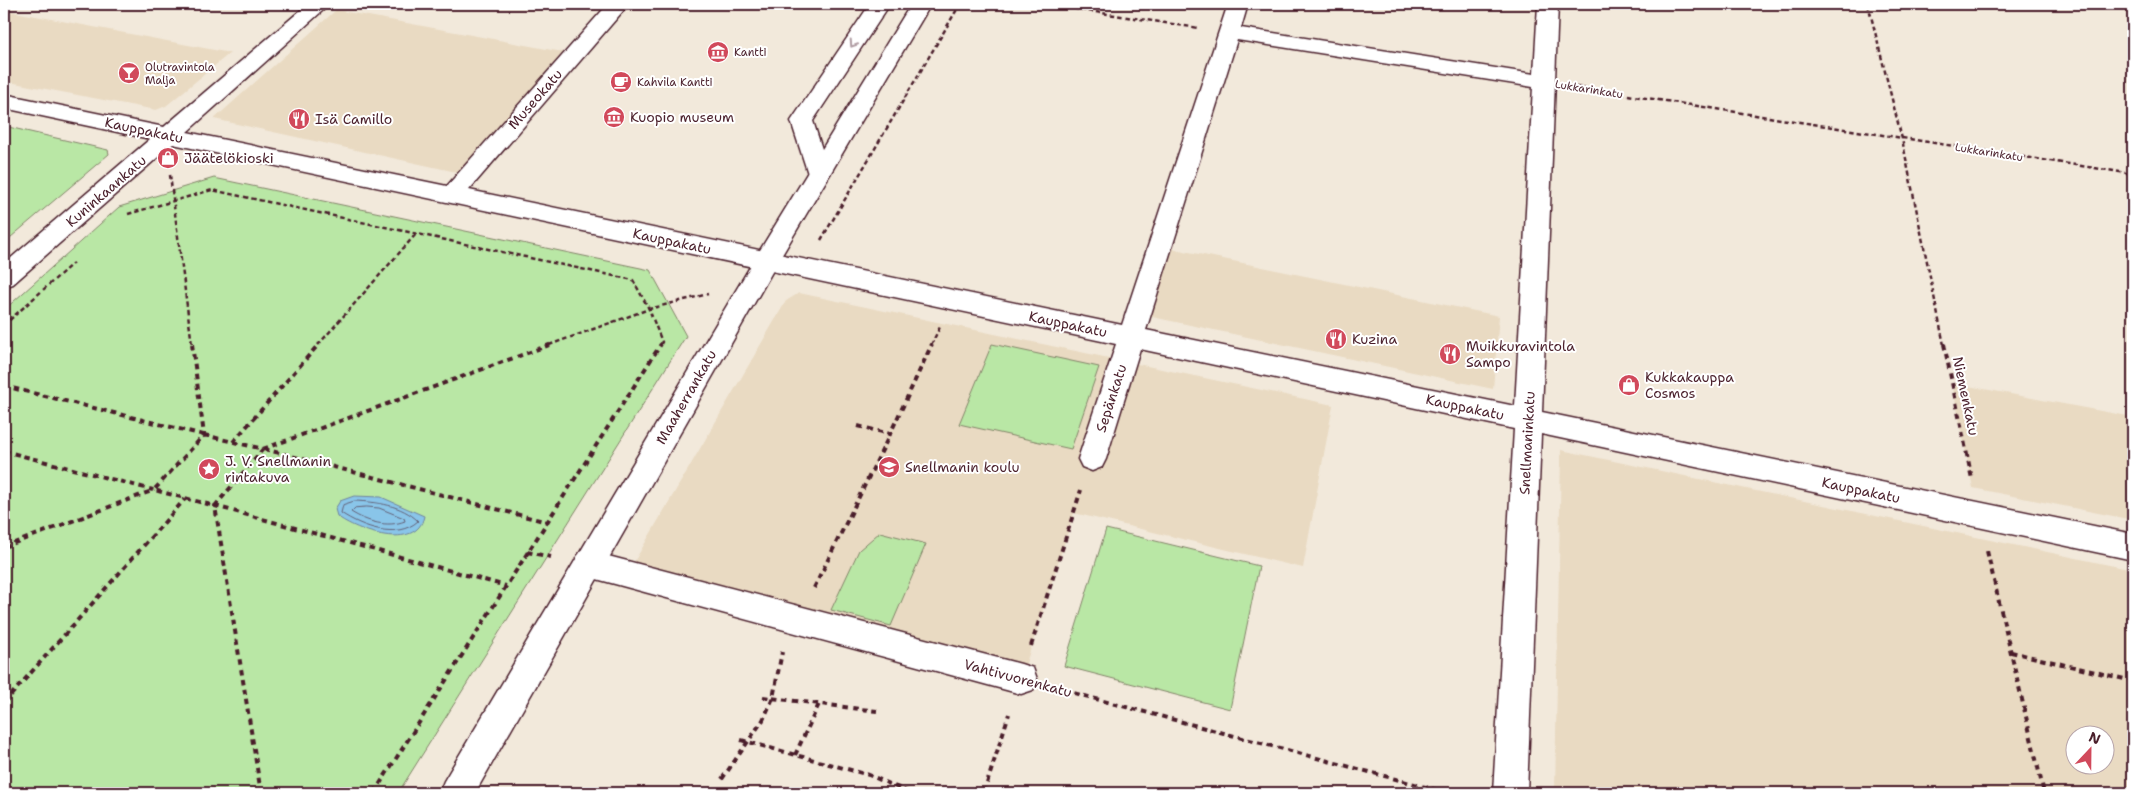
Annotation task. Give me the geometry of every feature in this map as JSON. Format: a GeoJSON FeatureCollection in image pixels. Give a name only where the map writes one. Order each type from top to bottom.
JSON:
{"type":"FeatureCollection","features":[{"type":"Feature","properties":{"kind":"street","name":"Kuninkaankatu"},"geometry":{"type":"LineString","coordinates":[[4,278],[320,4]]}},
{"type":"Feature","properties":{"kind":"street","name":"Museokatu"},"geometry":{"type":"LineString","coordinates":[[452,195],[619,4]]}},
{"type":"Feature","properties":{"kind":"street"},"geometry":{"type":"LineString","coordinates":[[818,174],[802,122],[880,4]]}},
{"type":"Feature","properties":{"kind":"street","name":"Maaherrankatu"},"geometry":{"type":"LineString","coordinates":[[456,793],[766,260],[922,4]]}},
{"type":"Feature","properties":{"kind":"street","name":"Sepänkatu"},"geometry":{"type":"LineString","coordinates":[[1092,459],[1238,4]]}},
{"type":"Feature","properties":{"kind":"street","name":"Snellmaninkatu"},"geometry":{"type":"LineString","coordinates":[[1510,793],[1548,4]]}},
{"type":"Feature","properties":{"kind":"street","name":"Lukkarinkatu"},"geometry":{"type":"LineString","coordinates":[[1229,32],[1544,82]]}},
{"type":"Feature","properties":{"kind":"street","name":"Kauppakatu"},"geometry":{"type":"LineString","coordinates":[[4,101],[2133,546]]}},
{"type":"Feature","properties":{"kind":"street","name":"Vahtivuorenkatu"},"geometry":{"type":"LineString","coordinates":[[589,564],[1021,679]]}},
{"type":"Feature","properties":{"kind":"path"},"geometry":{"type":"LineString","coordinates":[[820,245],[821,239],[959,6],[958,4]]}},
{"type":"Feature","properties":{"kind":"path"},"geometry":{"type":"LineString","coordinates":[[1044,4],[1229,32]]}},
{"type":"Feature","properties":{"kind":"path","name":"Niemenkatu"},"geometry":{"type":"LineString","coordinates":[[1868,4],[1902,139],[1980,514],[2044,793]]}},
{"type":"Feature","properties":{"kind":"path","name":"Lukkarinkatu"},"geometry":{"type":"LineString","coordinates":[[1544,82],[2133,174]]}},
{"type":"Feature","properties":{"kind":"path"},"geometry":{"type":"LineString","coordinates":[[122,219],[130,213],[212,190],[633,280],[649,309],[662,342],[374,793]]}},
{"type":"Feature","properties":{"kind":"path"},"geometry":{"type":"LineString","coordinates":[[4,547],[154,490],[204,434],[175,201]]}},
{"type":"Feature","properties":{"kind":"path"},"geometry":{"type":"LineString","coordinates":[[233,442],[416,234]]}},
{"type":"Feature","properties":{"kind":"path"},"geometry":{"type":"LineString","coordinates":[[4,325],[78,259]]}},
{"type":"Feature","properties":{"kind":"path"},"geometry":{"type":"LineString","coordinates":[[261,793],[215,506],[263,449],[649,309],[710,294]]}},
{"type":"Feature","properties":{"kind":"path"},"geometry":{"type":"LineString","coordinates":[[722,779],[750,742],[774,698],[794,618],[890,434],[942,322]]}},
{"type":"Feature","properties":{"kind":"path"},"geometry":{"type":"LineString","coordinates":[[4,386],[204,434],[547,522]]}},
{"type":"Feature","properties":{"kind":"path"},"geometry":{"type":"LineString","coordinates":[[858,426],[890,434]]}},
{"type":"Feature","properties":{"kind":"path"},"geometry":{"type":"LineString","coordinates":[[4,451],[215,506],[506,586]]}},
{"type":"Feature","properties":{"kind":"path"},"geometry":{"type":"LineString","coordinates":[[984,793],[1092,459]]}},
{"type":"Feature","properties":{"kind":"path"},"geometry":{"type":"LineString","coordinates":[[4,702],[185,499]]}},
{"type":"Feature","properties":{"kind":"path"},"geometry":{"type":"LineString","coordinates":[[527,552],[558,559]]}},
{"type":"Feature","properties":{"kind":"path"},"geometry":{"type":"LineString","coordinates":[[2011,652],[2133,681]]}},
{"type":"Feature","properties":{"kind":"path","name":"Vahtivuorenkatu"},"geometry":{"type":"LineString","coordinates":[[1021,679],[1448,793]]}},
{"type":"Feature","properties":{"kind":"path"},"geometry":{"type":"LineString","coordinates":[[762,697],[877,712]]}},
{"type":"Feature","properties":{"kind":"path"},"geometry":{"type":"LineString","coordinates":[[795,755],[819,704]]}},
{"type":"Feature","properties":{"kind":"path"},"geometry":{"type":"LineString","coordinates":[[741,740],[869,775],[910,793]]}},
{"type":"Feature","properties":{"kind":"shaded area"},"geometry":{"type":"Polygon","coordinates":[[[4,10],[230,53],[166,106],[156,110],[4,81],[4,10]]]}},
{"type":"Feature","properties":{"kind":"shaded area"},"geometry":{"type":"Polygon","coordinates":[[[336,10],[568,53],[461,173],[214,119],[336,10]]]}},
{"type":"Feature","properties":{"kind":"shaded area"},"geometry":{"type":"Polygon","coordinates":[[[1160,246],[1499,316],[1493,389],[1138,314],[1160,246]]]}},
{"type":"Feature","properties":{"kind":"shaded area","name":"Snellmanin koulu"},"geometry":{"type":"Polygon","coordinates":[[[799,293],[1333,405],[1303,568],[1074,513],[1021,679],[627,574],[786,301],[799,293]]]}},
{"type":"Feature","properties":{"kind":"shaded area"},"geometry":{"type":"Polygon","coordinates":[[[1952,383],[2133,417],[2133,520],[1973,488],[1952,383]]]}},
{"type":"Feature","properties":{"kind":"shaded area"},"geometry":{"type":"Polygon","coordinates":[[[1561,450],[2133,570],[2133,793],[1555,793],[1561,450]]]}},
{"type":"Feature","properties":{"kind":"green space"},"geometry":{"type":"Polygon","coordinates":[[[4,126],[108,150],[109,154],[4,243],[4,126]]]}},
{"type":"Feature","properties":{"kind":"green space"},"geometry":{"type":"Polygon","coordinates":[[[214,178],[650,270],[686,336],[398,793],[4,793],[4,310],[119,207],[214,178]]]}},
{"type":"Feature","properties":{"kind":"green space"},"geometry":{"type":"Polygon","coordinates":[[[992,344],[1099,367],[1071,449],[959,424],[992,344]]]}},
{"type":"Feature","properties":{"kind":"green space"},"geometry":{"type":"Polygon","coordinates":[[[1106,529],[1259,566],[1230,709],[1064,666],[1106,529]]]}},
{"type":"Feature","properties":{"kind":"green space"},"geometry":{"type":"Polygon","coordinates":[[[880,532],[926,544],[891,626],[831,610],[859,550],[880,532]]]}},
{"type":"Feature","properties":{"kind":"water"},"geometry":{"type":"Polygon","coordinates":[[[354,496],[381,497],[424,516],[419,527],[410,533],[398,536],[371,532],[346,522],[337,516],[335,509],[340,501],[354,496]]]}},
{"type":"Feature","properties":{"kind":"place","name":"Kantti"},"geometry":{"type":"Point","coordinates":[718,52]}},
{"type":"Feature","properties":{"kind":"place","name":"Olutravintola Malja"},"geometry":{"type":"Point","coordinates":[129,73]}},
{"type":"Feature","properties":{"kind":"place","name":"Kahvila Kantti"},"geometry":{"type":"Point","coordinates":[621,82]}},
{"type":"Feature","properties":{"kind":"place","name":"Kuopio museum"},"geometry":{"type":"Point","coordinates":[614,117]}},
{"type":"Feature","properties":{"kind":"place","name":"Isä Camillo"},"geometry":{"type":"Point","coordinates":[299,119]}},
{"type":"Feature","properties":{"kind":"place","name":"Jäätelökioski"},"geometry":{"type":"Point","coordinates":[168,158]}},
{"type":"Feature","properties":{"kind":"place","name":"Kuzina"},"geometry":{"type":"Point","coordinates":[1336,339]}},
{"type":"Feature","properties":{"kind":"place","name":"Muikkuravintola Sampo"},"geometry":{"type":"Point","coordinates":[1450,354]}},
{"type":"Feature","properties":{"kind":"place","name":"Kukkakauppa Cosmos"},"geometry":{"type":"Point","coordinates":[1629,385]}},
{"type":"Feature","properties":{"kind":"place","name":"Snellmanin koulu"},"geometry":{"type":"Point","coordinates":[889,467]}},
{"type":"Feature","properties":{"kind":"place","name":"J. V. Snellmanin rintakuva"},"geometry":{"type":"Point","coordinates":[209,469]}}]}
